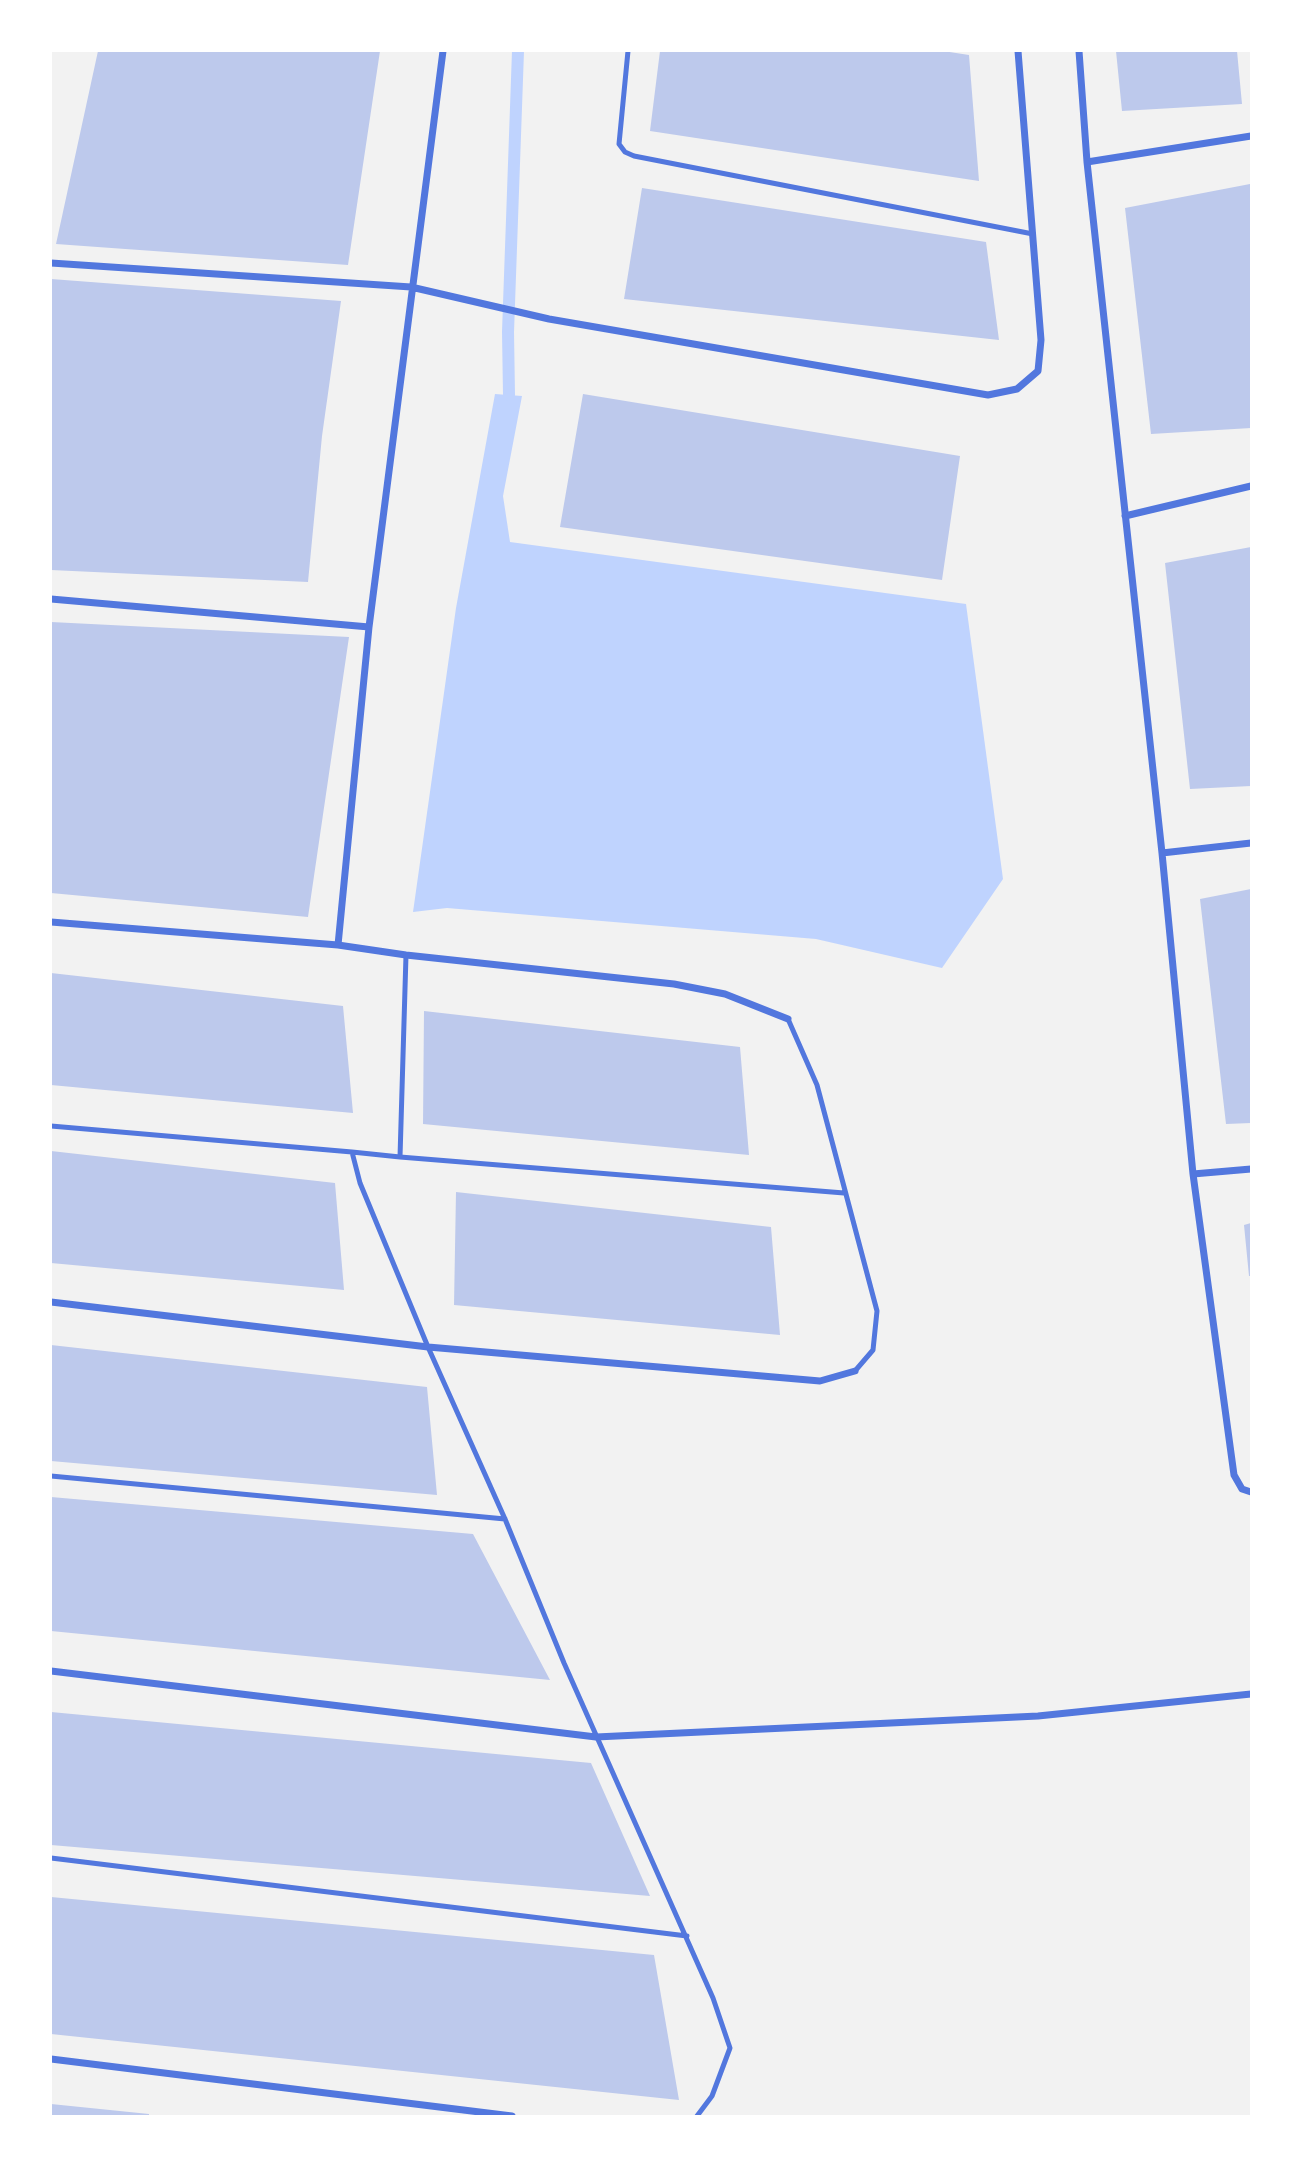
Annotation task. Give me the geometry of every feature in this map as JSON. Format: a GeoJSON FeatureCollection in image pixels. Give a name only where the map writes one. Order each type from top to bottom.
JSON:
{"type":"FeatureCollection","features":[{"type":"Feature","properties":{"kind":"street"},"geometry":{"type":"LineString","coordinates":[[338,945],[369,627],[443,51]]}},
{"type":"Feature","properties":{"kind":"street"},"geometry":{"type":"LineString","coordinates":[[51,263],[411,287],[549,319],[988,395],[1017,390],[1038,371],[1041,340],[1018,51]]}},
{"type":"Feature","properties":{"kind":"street"},"geometry":{"type":"LineString","coordinates":[[1079,51],[1087,162],[1194,1174],[1234,1475],[1242,1489],[1251,1492]]}},
{"type":"Feature","properties":{"kind":"street"},"geometry":{"type":"LineString","coordinates":[[1087,162],[1251,135]]}},
{"type":"Feature","properties":{"kind":"street"},"geometry":{"type":"LineString","coordinates":[[1125,516],[1251,486]]}},
{"type":"Feature","properties":{"kind":"street"},"geometry":{"type":"LineString","coordinates":[[51,599],[369,627]]}},
{"type":"Feature","properties":{"kind":"street"},"geometry":{"type":"LineString","coordinates":[[1162,853],[1251,843]]}},
{"type":"Feature","properties":{"kind":"street"},"geometry":{"type":"LineString","coordinates":[[51,922],[338,945],[674,984],[724,994],[788,1019]]}},
{"type":"Feature","properties":{"kind":"street"},"geometry":{"type":"LineString","coordinates":[[1194,1174],[1251,1169]]}},
{"type":"Feature","properties":{"kind":"street"},"geometry":{"type":"LineString","coordinates":[[51,1302],[428,1346],[820,1381],[855,1371]]}},
{"type":"Feature","properties":{"kind":"street"},"geometry":{"type":"LineString","coordinates":[[51,1671],[596,1737],[1038,1716],[1251,1694]]}},
{"type":"Feature","properties":{"kind":"street"},"geometry":{"type":"LineString","coordinates":[[51,2059],[512,2116]]}},
{"type":"Feature","properties":{"kind":"lane"},"geometry":{"type":"LineString","coordinates":[[628,51],[619,144],[625,152],[634,156],[1033,234]]}},
{"type":"Feature","properties":{"kind":"lane"},"geometry":{"type":"LineString","coordinates":[[400,1157],[406,954]]}},
{"type":"Feature","properties":{"kind":"lane"},"geometry":{"type":"LineString","coordinates":[[788,1019],[817,1085],[877,1311],[873,1350],[855,1371]]}},
{"type":"Feature","properties":{"kind":"lane"},"geometry":{"type":"LineString","coordinates":[[51,1126],[844,1193]]}},
{"type":"Feature","properties":{"kind":"lane"},"geometry":{"type":"LineString","coordinates":[[352,1152],[360,1183],[428,1346],[505,1519],[596,1737],[713,1998],[730,2048],[712,2096],[697,2116]]}},
{"type":"Feature","properties":{"kind":"lane"},"geometry":{"type":"LineString","coordinates":[[51,1476],[505,1519]]}},
{"type":"Feature","properties":{"kind":"lane"},"geometry":{"type":"LineString","coordinates":[[51,1858],[687,1936]]}},
{"type":"Feature","properties":{"kind":"water"},"geometry":{"type":"Polygon","coordinates":[[[495,394],[522,396],[503,496],[510,542],[966,604],[1003,879],[942,968],[816,939],[447,908],[413,912],[456,608],[495,394]]]}},
{"type":"Feature","properties":{"kind":"building"},"geometry":{"type":"Polygon","coordinates":[[[98,51],[380,51],[348,265],[56,244],[98,51]]]}},
{"type":"Feature","properties":{"kind":"building"},"geometry":{"type":"Polygon","coordinates":[[[660,51],[943,51],[969,55],[979,181],[650,131],[660,51]]]}},
{"type":"Feature","properties":{"kind":"building"},"geometry":{"type":"Polygon","coordinates":[[[1116,51],[1237,51],[1242,104],[1122,111],[1116,51]]]}},
{"type":"Feature","properties":{"kind":"building"},"geometry":{"type":"Polygon","coordinates":[[[1250,184],[1251,428],[1151,434],[1125,208],[1250,184]]]}},
{"type":"Feature","properties":{"kind":"building"},"geometry":{"type":"Polygon","coordinates":[[[642,188],[986,242],[999,340],[624,299],[642,188]]]}},
{"type":"Feature","properties":{"kind":"building"},"geometry":{"type":"Polygon","coordinates":[[[51,279],[341,301],[322,436],[308,582],[51,570],[51,279]]]}},
{"type":"Feature","properties":{"kind":"building"},"geometry":{"type":"Polygon","coordinates":[[[583,394],[960,456],[942,580],[560,527],[583,394]]]}},
{"type":"Feature","properties":{"kind":"building"},"geometry":{"type":"Polygon","coordinates":[[[1251,547],[1251,786],[1190,789],[1165,563],[1251,547]]]}},
{"type":"Feature","properties":{"kind":"building"},"geometry":{"type":"Polygon","coordinates":[[[51,622],[349,637],[308,917],[51,893],[51,622]]]}},
{"type":"Feature","properties":{"kind":"building"},"geometry":{"type":"Polygon","coordinates":[[[1251,889],[1251,1123],[1226,1124],[1200,899],[1251,889]]]}},
{"type":"Feature","properties":{"kind":"building"},"geometry":{"type":"Polygon","coordinates":[[[51,973],[343,1006],[353,1113],[51,1085],[51,973]]]}},
{"type":"Feature","properties":{"kind":"building"},"geometry":{"type":"Polygon","coordinates":[[[424,1011],[740,1047],[749,1155],[423,1124],[424,1011]]]}},
{"type":"Feature","properties":{"kind":"building"},"geometry":{"type":"Polygon","coordinates":[[[51,1151],[335,1183],[344,1290],[51,1263],[51,1151]]]}},
{"type":"Feature","properties":{"kind":"building"},"geometry":{"type":"Polygon","coordinates":[[[456,1192],[771,1227],[780,1335],[454,1305],[456,1192]]]}},
{"type":"Feature","properties":{"kind":"building"},"geometry":{"type":"Polygon","coordinates":[[[1251,1223],[1251,1276],[1249,1276],[1244,1225],[1251,1223]]]}},
{"type":"Feature","properties":{"kind":"building"},"geometry":{"type":"Polygon","coordinates":[[[51,1345],[427,1387],[437,1495],[51,1461],[51,1345]]]}},
{"type":"Feature","properties":{"kind":"building"},"geometry":{"type":"Polygon","coordinates":[[[51,1497],[473,1534],[550,1680],[51,1631],[51,1497]]]}},
{"type":"Feature","properties":{"kind":"building"},"geometry":{"type":"Polygon","coordinates":[[[51,1712],[591,1763],[650,1896],[51,1845],[51,1712]]]}},
{"type":"Feature","properties":{"kind":"building"},"geometry":{"type":"Polygon","coordinates":[[[51,1897],[654,1955],[679,2100],[51,2034],[51,1897]]]}},
{"type":"Feature","properties":{"kind":"building"},"geometry":{"type":"Polygon","coordinates":[[[51,2104],[149,2114],[149,2116],[51,2116],[51,2104]]]}},
{"type":"Feature","properties":{"kind":"waterway"},"geometry":{"type":"LineString","coordinates":[[509,395],[508,332],[518,51]]}}]}
